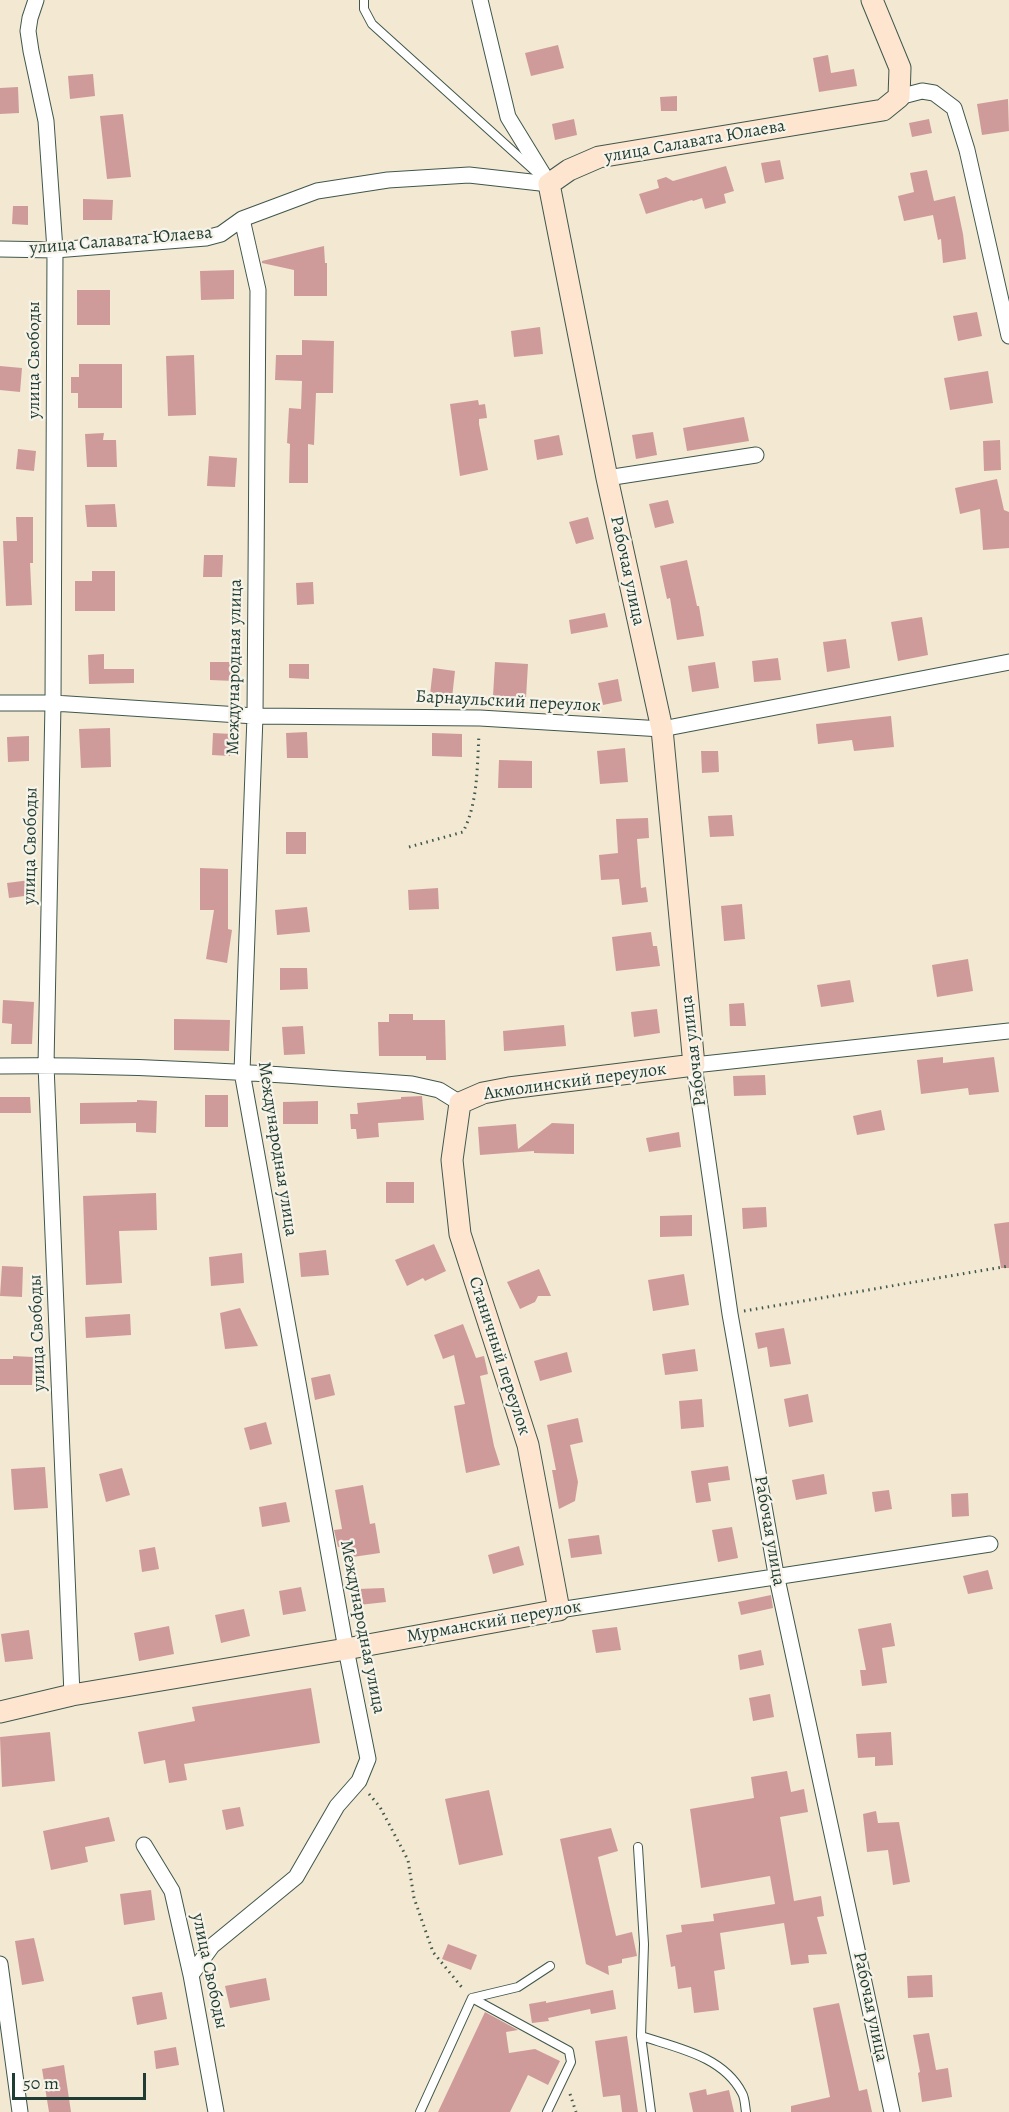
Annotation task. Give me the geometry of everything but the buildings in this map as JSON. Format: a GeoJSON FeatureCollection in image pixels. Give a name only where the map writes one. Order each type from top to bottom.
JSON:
{"type":"FeatureCollection","features":[{"type":"Feature","properties":{"kind":"street","name":"улица Свободы"},"geometry":{"type":"LineString","coordinates":[[36,0],[28,31],[46,122],[55,250],[53,703],[46,1065],[72,1695]]}},
{"type":"Feature","properties":{"kind":"street","name":"Рабочая улица"},"geometry":{"type":"LineString","coordinates":[[480,0],[508,117],[549,184],[607,478],[662,729],[694,1065],[730,1314],[777,1577],[892,2112]]}},
{"type":"Feature","properties":{"kind":"street"},"geometry":{"type":"LineString","coordinates":[[872,0],[900,68],[899,97]]}},
{"type":"Feature","properties":{"kind":"street","name":"улица Салавата Юлаева"},"geometry":{"type":"LineString","coordinates":[[0,249],[55,250],[206,238],[221,234],[242,219],[317,191],[388,180],[469,175],[549,184],[569,170],[600,157],[883,110],[899,97],[922,91],[934,93],[954,108],[959,118],[1009,336]]}},
{"type":"Feature","properties":{"kind":"street","name":"Международная улица"},"geometry":{"type":"LineString","coordinates":[[191,1975],[212,1946],[296,1877],[337,1806],[359,1781],[368,1759],[242,1072],[255,716],[258,290],[242,219]]}},
{"type":"Feature","properties":{"kind":"street"},"geometry":{"type":"LineString","coordinates":[[607,478],[756,455]]}},
{"type":"Feature","properties":{"kind":"street","name":"Барнаульский переулок"},"geometry":{"type":"LineString","coordinates":[[0,703],[53,703],[255,716],[480,718],[662,729],[1009,662]]}},
{"type":"Feature","properties":{"kind":"street","name":"Акмолинский переулок"},"geometry":{"type":"LineString","coordinates":[[0,1066],[46,1065],[242,1072],[412,1084],[438,1090],[460,1103],[508,1088],[694,1065],[1009,1031]]}},
{"type":"Feature","properties":{"kind":"street","name":"Станичный переулок"},"geometry":{"type":"LineString","coordinates":[[460,1103],[452,1160],[460,1234],[528,1445],[559,1610]]}},
{"type":"Feature","properties":{"kind":"street","name":"Мурманский переулок"},"geometry":{"type":"LineString","coordinates":[[0,1712],[72,1695],[559,1610],[990,1544]]}},
{"type":"Feature","properties":{"kind":"street","name":"улица Свободы"},"geometry":{"type":"LineString","coordinates":[[144,1845],[172,1891],[191,1975],[216,2112]]}},
{"type":"Feature","properties":{"kind":"street"},"geometry":{"type":"LineString","coordinates":[[0,1964],[20,2112]]}},
{"type":"Feature","properties":{"kind":"lane"},"geometry":{"type":"LineString","coordinates":[[364,0],[364,9],[372,24],[549,184]]}},
{"type":"Feature","properties":{"kind":"lane"},"geometry":{"type":"LineString","coordinates":[[638,1847],[644,1954],[641,2036],[651,2112]]}},
{"type":"Feature","properties":{"kind":"lane"},"geometry":{"type":"LineString","coordinates":[[472,1998],[518,1987],[550,1966]]}},
{"type":"Feature","properties":{"kind":"lane"},"geometry":{"type":"LineString","coordinates":[[420,2112],[472,1998]]}},
{"type":"Feature","properties":{"kind":"lane"},"geometry":{"type":"LineString","coordinates":[[472,1998],[569,2051],[571,2062],[547,2112]]}},
{"type":"Feature","properties":{"kind":"lane"},"geometry":{"type":"LineString","coordinates":[[641,2036],[714,2063],[727,2073],[743,2094],[746,2112]]}},
{"type":"Feature","properties":{"kind":"path"},"geometry":{"type":"LineString","coordinates":[[409,847],[463,832],[471,816],[480,718]]}},
{"type":"Feature","properties":{"kind":"path"},"geometry":{"type":"LineString","coordinates":[[730,1314],[1009,1266]]}},
{"type":"Feature","properties":{"kind":"path"},"geometry":{"type":"LineString","coordinates":[[359,1781],[380,1808],[408,1860],[414,1898],[433,1952],[459,1986],[472,1998]]}}]}
